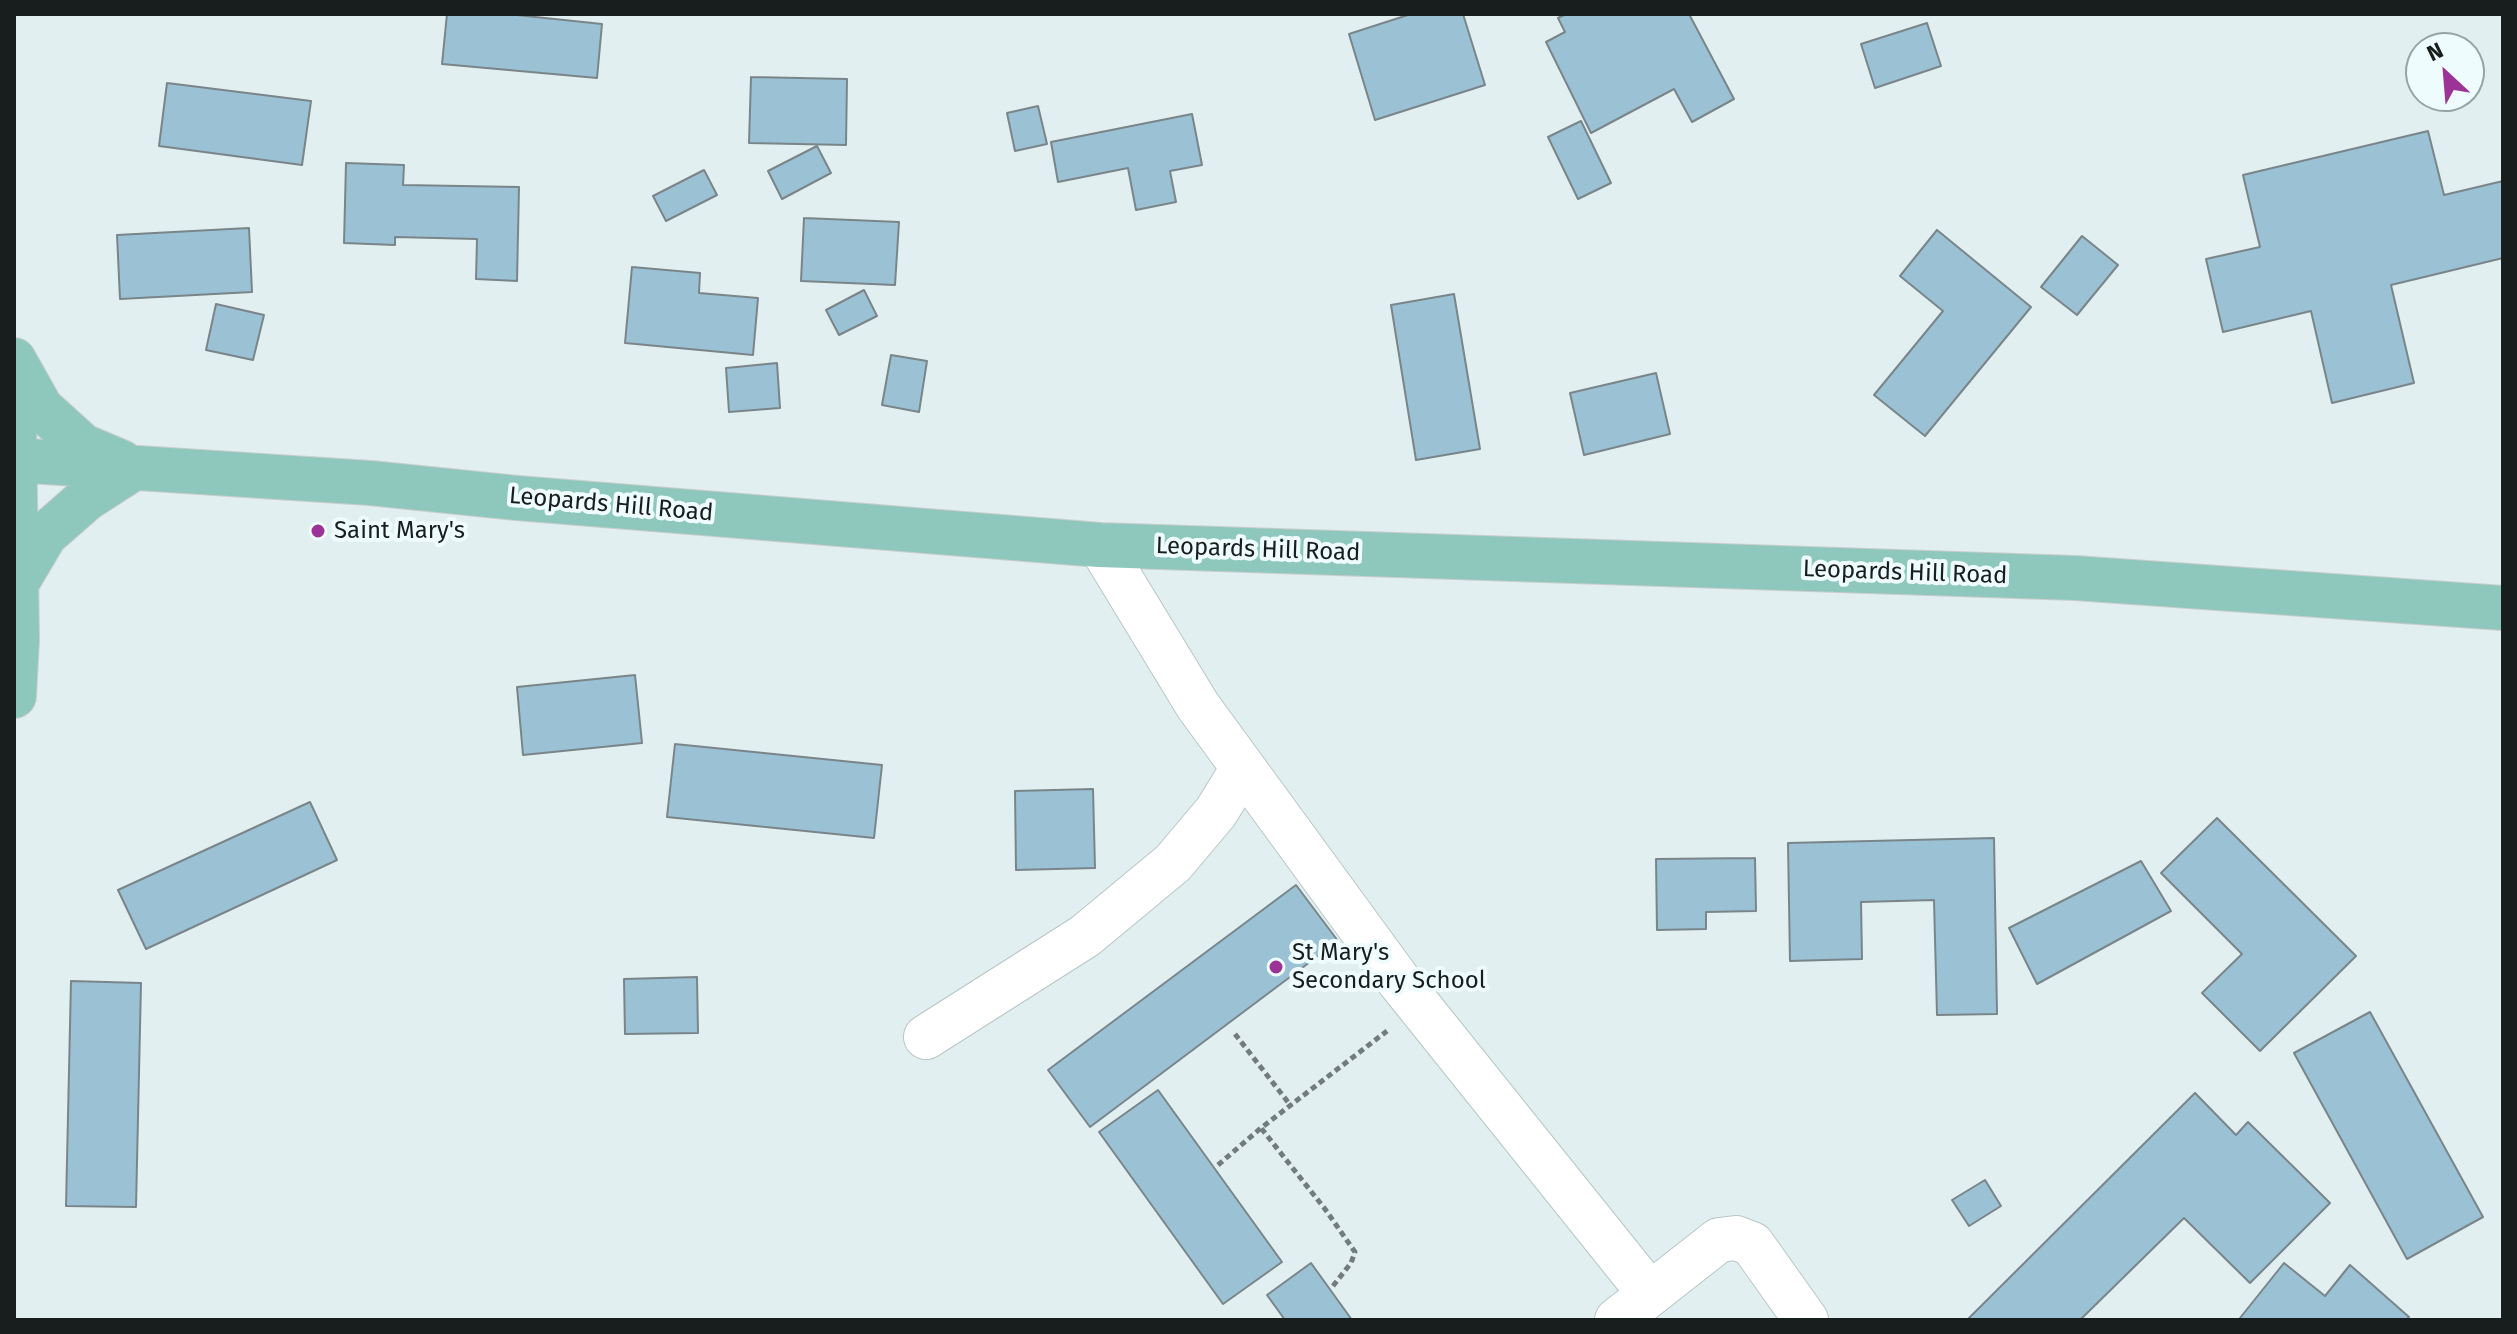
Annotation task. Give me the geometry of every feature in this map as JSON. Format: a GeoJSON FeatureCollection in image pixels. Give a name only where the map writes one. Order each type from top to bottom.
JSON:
{"type":"FeatureCollection","features":[{"type":"Feature","properties":{"kind":"main road"},"geometry":{"type":"LineString","coordinates":[[14,360],[41,408],[83,446],[134,468]]}},
{"type":"Feature","properties":{"kind":"main road"},"geometry":{"type":"LineString","coordinates":[[14,421],[17,640],[14,696]]}},
{"type":"Feature","properties":{"kind":"main road","name":"Leopards Hill Road"},"geometry":{"type":"LineString","coordinates":[[14,460],[370,483],[517,498],[1100,545],[2075,578],[2503,608]]}},
{"type":"Feature","properties":{"kind":"main road"},"geometry":{"type":"LineString","coordinates":[[16,584],[45,535],[86,499],[134,468]]}},
{"type":"Feature","properties":{"kind":"lane"},"geometry":{"type":"LineString","coordinates":[[1100,545],[1198,706],[1420,1006],[1633,1307],[1719,1240],[1736,1238],[1752,1244],[1806,1320]]}},
{"type":"Feature","properties":{"kind":"lane"},"geometry":{"type":"LineString","coordinates":[[926,1037],[1085,936],[1173,863],[1216,812],[1243,768]]}},
{"type":"Feature","properties":{"kind":"path"},"geometry":{"type":"LineString","coordinates":[[1218,1165],[1261,1128],[1420,1006]]}},
{"type":"Feature","properties":{"kind":"path"},"geometry":{"type":"LineString","coordinates":[[1235,1034],[1291,1106]]}},
{"type":"Feature","properties":{"kind":"path"},"geometry":{"type":"LineString","coordinates":[[1261,1128],[1355,1252],[1351,1263],[1333,1286]]}},
{"type":"Feature","properties":{"kind":"building"},"geometry":{"type":"Polygon","coordinates":[[[447,14],[507,14],[602,24],[597,78],[442,64],[447,14]]]}},
{"type":"Feature","properties":{"kind":"building"},"geometry":{"type":"Polygon","coordinates":[[[1411,14],[1463,14],[1485,85],[1375,120],[1349,34],[1411,14]]]}},
{"type":"Feature","properties":{"kind":"building"},"geometry":{"type":"Polygon","coordinates":[[[1566,14],[1689,14],[1734,99],[1692,122],[1674,89],[1591,133],[1546,42],[1565,32],[1558,18],[1566,14]]]}},
{"type":"Feature","properties":{"kind":"building"},"geometry":{"type":"Polygon","coordinates":[[[1927,23],[1941,66],[1875,88],[1861,44],[1927,23]]]}},
{"type":"Feature","properties":{"kind":"building"},"geometry":{"type":"Polygon","coordinates":[[[751,77],[847,79],[846,145],[749,143],[751,77]]]}},
{"type":"Feature","properties":{"kind":"building"},"geometry":{"type":"Polygon","coordinates":[[[167,83],[311,101],[302,165],[159,146],[167,83]]]}},
{"type":"Feature","properties":{"kind":"building"},"geometry":{"type":"Polygon","coordinates":[[[1038,106],[1047,144],[1015,151],[1007,113],[1038,106]]]}},
{"type":"Feature","properties":{"kind":"building"},"geometry":{"type":"Polygon","coordinates":[[[1192,114],[1202,165],[1170,171],[1176,202],[1136,210],[1128,168],[1058,182],[1051,142],[1192,114]]]}},
{"type":"Feature","properties":{"kind":"building"},"geometry":{"type":"Polygon","coordinates":[[[1581,121],[1611,183],[1578,199],[1548,137],[1581,121]]]}},
{"type":"Feature","properties":{"kind":"building"},"geometry":{"type":"Polygon","coordinates":[[[2428,131],[2444,195],[2503,181],[2503,258],[2391,285],[2414,383],[2332,403],[2311,311],[2223,332],[2206,259],[2260,247],[2243,175],[2428,131]]]}},
{"type":"Feature","properties":{"kind":"building"},"geometry":{"type":"Polygon","coordinates":[[[817,146],[831,173],[782,199],[768,171],[817,146]]]}},
{"type":"Feature","properties":{"kind":"building"},"geometry":{"type":"Polygon","coordinates":[[[346,163],[404,165],[403,185],[519,187],[517,281],[476,279],[477,239],[395,237],[395,245],[344,243],[346,163]]]}},
{"type":"Feature","properties":{"kind":"building"},"geometry":{"type":"Polygon","coordinates":[[[704,170],[717,195],[666,221],[653,196],[704,170]]]}},
{"type":"Feature","properties":{"kind":"building"},"geometry":{"type":"Polygon","coordinates":[[[804,218],[899,222],[895,285],[801,281],[804,218]]]}},
{"type":"Feature","properties":{"kind":"building"},"geometry":{"type":"Polygon","coordinates":[[[249,228],[252,292],[120,299],[117,235],[249,228]]]}},
{"type":"Feature","properties":{"kind":"building"},"geometry":{"type":"Polygon","coordinates":[[[1937,230],[2031,307],[1925,436],[1874,395],[1943,311],[1900,276],[1937,230]]]}},
{"type":"Feature","properties":{"kind":"building"},"geometry":{"type":"Polygon","coordinates":[[[2082,236],[2118,265],[2077,315],[2041,287],[2082,236]]]}},
{"type":"Feature","properties":{"kind":"building"},"geometry":{"type":"Polygon","coordinates":[[[632,267],[700,273],[699,293],[758,298],[753,355],[625,343],[632,267]]]}},
{"type":"Feature","properties":{"kind":"building"},"geometry":{"type":"Polygon","coordinates":[[[864,290],[877,316],[839,335],[826,310],[864,290]]]}},
{"type":"Feature","properties":{"kind":"building"},"geometry":{"type":"Polygon","coordinates":[[[1454,294],[1480,449],[1416,460],[1391,305],[1454,294]]]}},
{"type":"Feature","properties":{"kind":"building"},"geometry":{"type":"Polygon","coordinates":[[[216,304],[264,315],[253,360],[206,350],[216,304]]]}},
{"type":"Feature","properties":{"kind":"building"},"geometry":{"type":"Polygon","coordinates":[[[891,355],[927,361],[919,412],[882,405],[891,355]]]}},
{"type":"Feature","properties":{"kind":"building"},"geometry":{"type":"Polygon","coordinates":[[[777,363],[780,408],[729,412],[726,368],[777,363]]]}},
{"type":"Feature","properties":{"kind":"building"},"geometry":{"type":"Polygon","coordinates":[[[1656,373],[1670,434],[1584,455],[1570,393],[1656,373]]]}},
{"type":"Feature","properties":{"kind":"building"},"geometry":{"type":"Polygon","coordinates":[[[635,675],[642,743],[523,755],[517,687],[635,675]]]}},
{"type":"Feature","properties":{"kind":"building"},"geometry":{"type":"Polygon","coordinates":[[[675,744],[882,765],[874,838],[667,817],[675,744]]]}},
{"type":"Feature","properties":{"kind":"building"},"geometry":{"type":"Polygon","coordinates":[[[1093,789],[1095,868],[1016,870],[1015,791],[1093,789]]]}},
{"type":"Feature","properties":{"kind":"building"},"geometry":{"type":"Polygon","coordinates":[[[310,802],[337,860],[146,949],[118,890],[310,802]]]}},
{"type":"Feature","properties":{"kind":"building"},"geometry":{"type":"Polygon","coordinates":[[[2217,818],[2356,956],[2260,1051],[2202,993],[2242,954],[2161,873],[2217,818]]]}},
{"type":"Feature","properties":{"kind":"building"},"geometry":{"type":"Polygon","coordinates":[[[1994,838],[1997,1014],[1937,1015],[1934,900],[1861,902],[1862,959],[1790,961],[1788,843],[1994,838]]]}},
{"type":"Feature","properties":{"kind":"building"},"geometry":{"type":"Polygon","coordinates":[[[1755,858],[1756,911],[1706,912],[1706,929],[1657,930],[1656,859],[1755,858]]]}},
{"type":"Feature","properties":{"kind":"building"},"geometry":{"type":"Polygon","coordinates":[[[2141,861],[2171,911],[2037,984],[2009,928],[2141,861]]]}},
{"type":"Feature","properties":{"kind":"building"},"geometry":{"type":"Polygon","coordinates":[[[1296,885],[1338,941],[1090,1127],[1048,1070],[1296,885]]]}},
{"type":"Feature","properties":{"kind":"building"},"geometry":{"type":"Polygon","coordinates":[[[697,977],[698,1033],[625,1034],[624,979],[697,977]]]}},
{"type":"Feature","properties":{"kind":"building"},"geometry":{"type":"Polygon","coordinates":[[[71,981],[141,983],[136,1207],[66,1206],[71,981]]]}},
{"type":"Feature","properties":{"kind":"building"},"geometry":{"type":"Polygon","coordinates":[[[2370,1012],[2483,1217],[2407,1259],[2294,1053],[2370,1012]]]}},
{"type":"Feature","properties":{"kind":"building"},"geometry":{"type":"Polygon","coordinates":[[[1158,1090],[1282,1262],[1223,1304],[1099,1132],[1158,1090]]]}},
{"type":"Feature","properties":{"kind":"building"},"geometry":{"type":"Polygon","coordinates":[[[2195,1093],[2236,1135],[2248,1122],[2330,1203],[2250,1283],[2184,1218],[2080,1320],[1967,1320],[2195,1093]]]}},
{"type":"Feature","properties":{"kind":"building"},"geometry":{"type":"Polygon","coordinates":[[[1985,1180],[2001,1206],[1969,1226],[1952,1200],[1985,1180]]]}},
{"type":"Feature","properties":{"kind":"building"},"geometry":{"type":"Polygon","coordinates":[[[1311,1263],[1352,1320],[1285,1320],[1267,1295],[1311,1263]]]}},
{"type":"Feature","properties":{"kind":"building"},"geometry":{"type":"Polygon","coordinates":[[[2284,1263],[2325,1296],[2350,1265],[2409,1317],[2406,1320],[2240,1318],[2284,1263]]]}},
{"type":"Feature","properties":{"kind":"place","name":"Saint Mary's"},"geometry":{"type":"Point","coordinates":[318,531]}},
{"type":"Feature","properties":{"kind":"place","name":"St Mary's Secondary School"},"geometry":{"type":"Point","coordinates":[1276,967]}}]}
